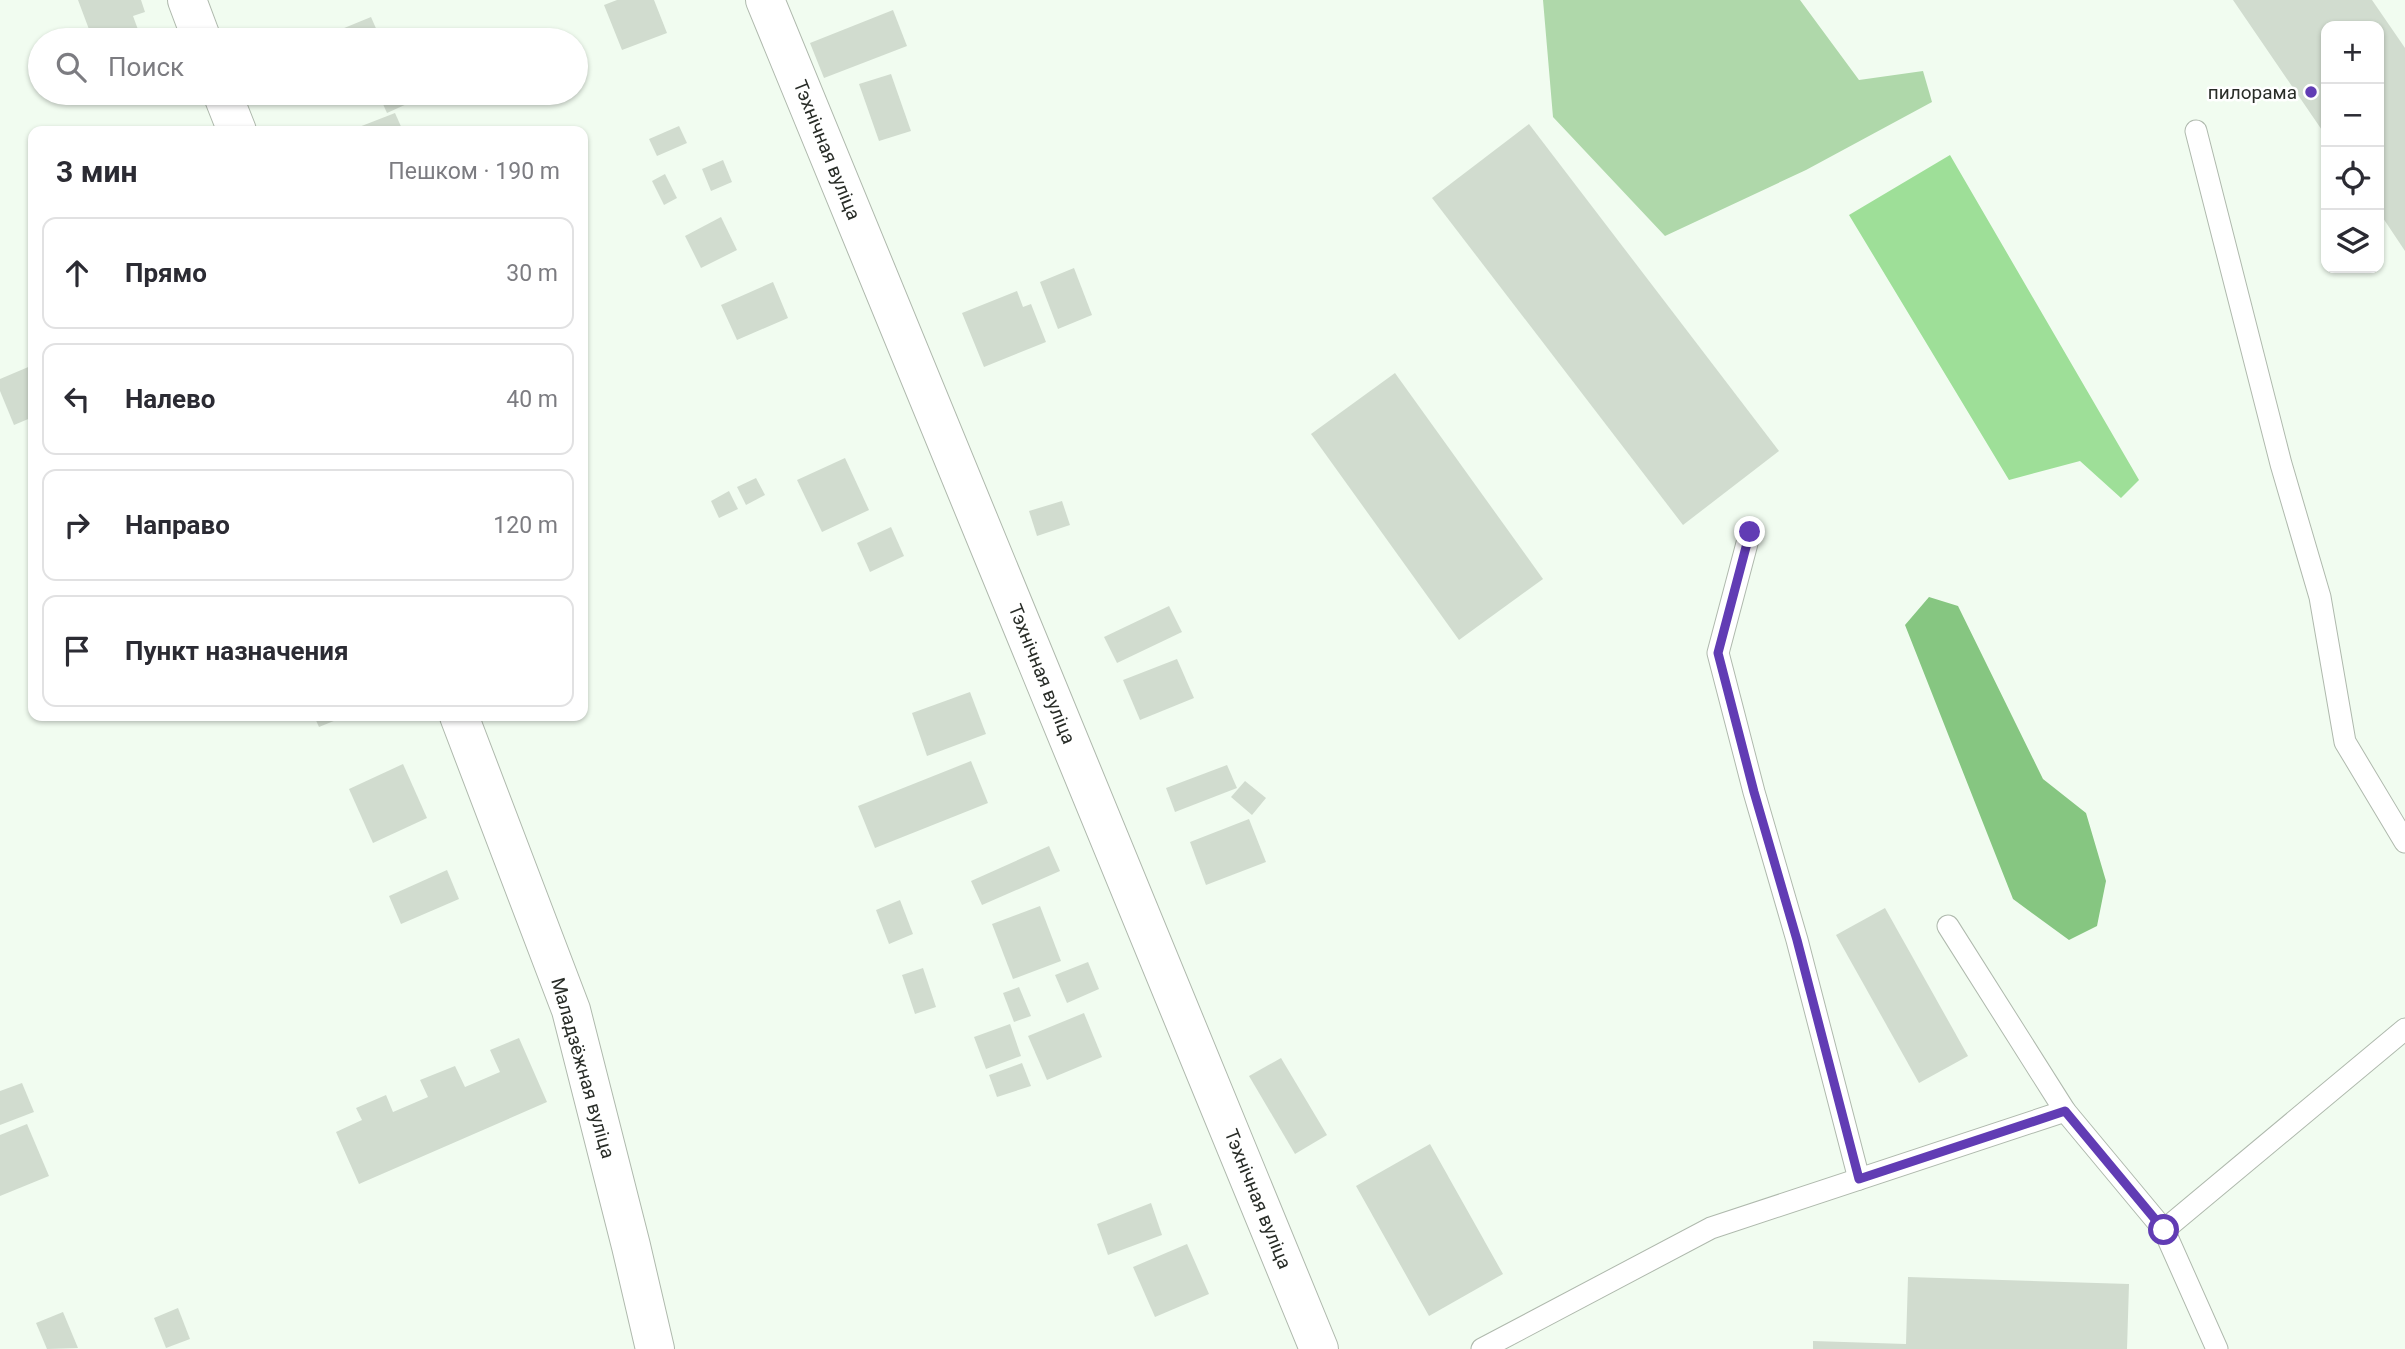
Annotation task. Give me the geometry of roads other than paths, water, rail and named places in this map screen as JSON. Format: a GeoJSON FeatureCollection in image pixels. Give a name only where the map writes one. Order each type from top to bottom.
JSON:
{"type":"FeatureCollection","features":[{"type":"Feature","properties":{"kind":"street"},"geometry":{"type":"LineString","coordinates":[[187,0],[198,28]]}},
{"type":"Feature","properties":{"kind":"street","name":"Тэхнічная вуліца"},"geometry":{"type":"LineString","coordinates":[[765,0],[1319,1349]]}},
{"type":"Feature","properties":{"kind":"street"},"geometry":{"type":"LineString","coordinates":[[227,105],[235,126]]}},
{"type":"Feature","properties":{"kind":"street","name":"Маладзёжная вуліца"},"geometry":{"type":"LineString","coordinates":[[461,721],[571,1010],[631,1245],[654,1349]]}},
{"type":"Feature","properties":{"kind":"lane"},"geometry":{"type":"LineString","coordinates":[[2196,131],[2281,464],[2320,597],[2345,742],[2405,842]]}},
{"type":"Feature","properties":{"kind":"lane"},"geometry":{"type":"LineString","coordinates":[[1750,532],[1718,653],[1859,1179]]}},
{"type":"Feature","properties":{"kind":"lane"},"geometry":{"type":"LineString","coordinates":[[1948,926],[2065,1111],[2164,1230],[2217,1349]]}},
{"type":"Feature","properties":{"kind":"lane"},"geometry":{"type":"LineString","coordinates":[[2164,1230],[2405,1029]]}},
{"type":"Feature","properties":{"kind":"lane"},"geometry":{"type":"LineString","coordinates":[[1482,1349],[1711,1228],[2065,1111]]}},
{"type":"Feature","properties":{"kind":"place","name":"пилорама"},"geometry":{"type":"Point","coordinates":[2311,92]}}]}
